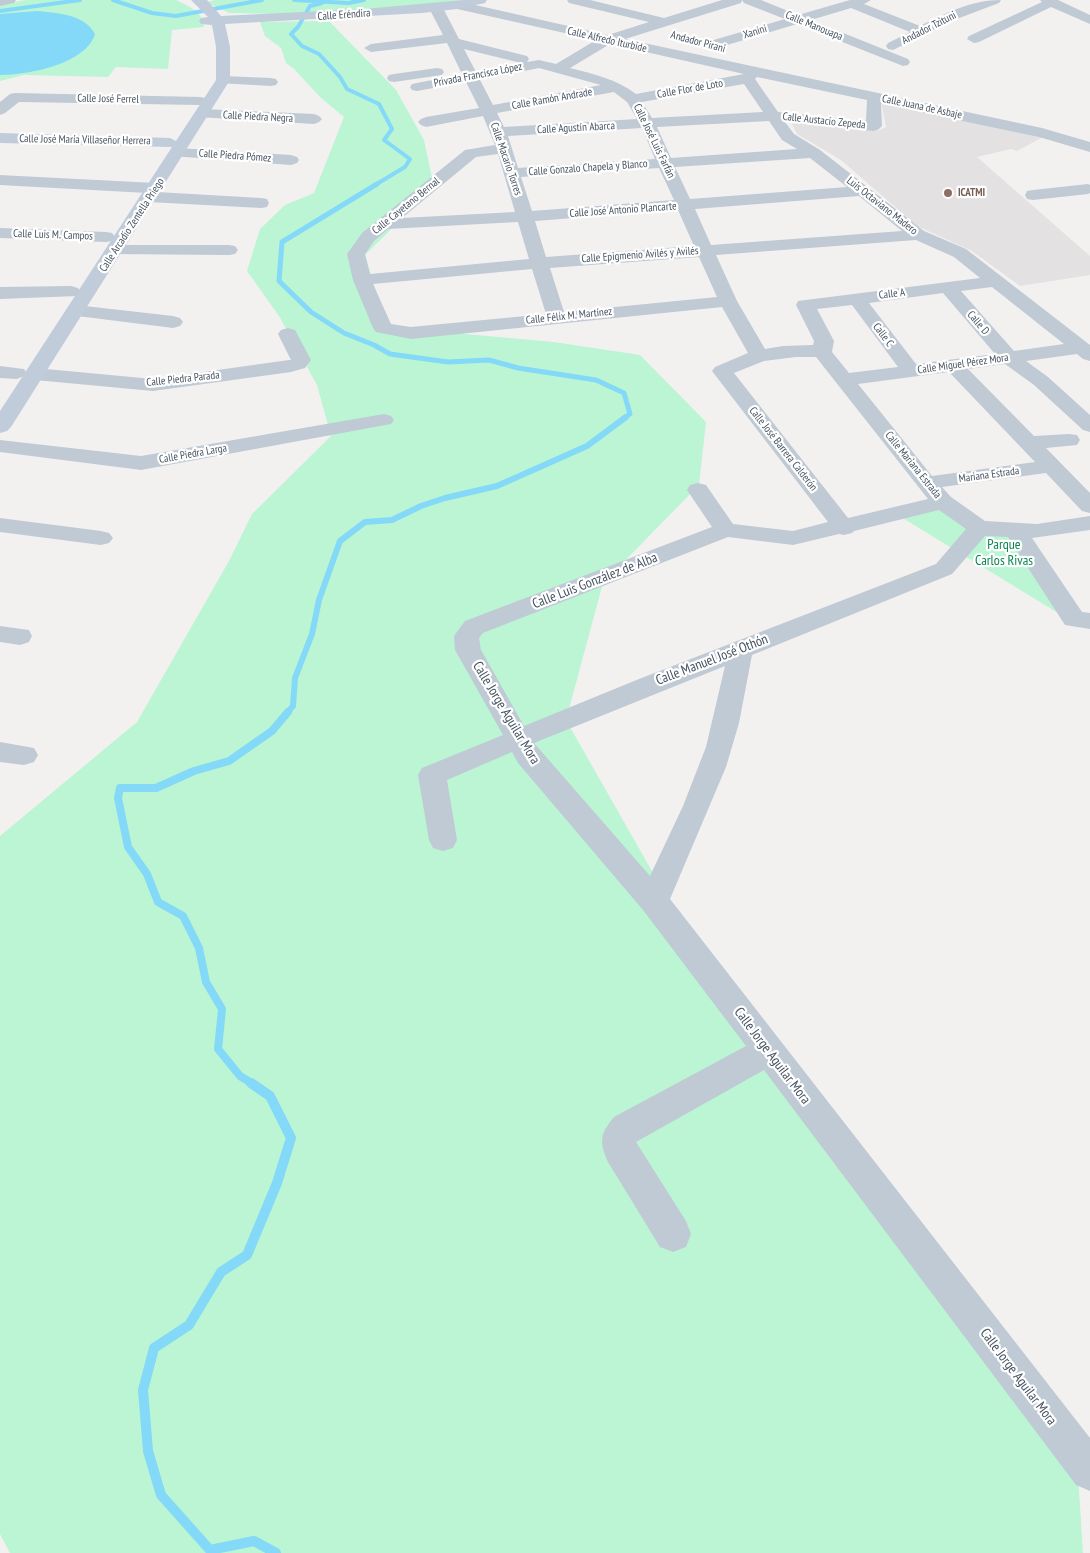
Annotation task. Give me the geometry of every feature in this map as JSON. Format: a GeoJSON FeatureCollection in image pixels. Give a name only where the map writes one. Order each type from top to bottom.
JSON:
{"type":"FeatureCollection","features":[{"type":"Feature","properties":{"kind":"street"},"geometry":{"type":"LineString","coordinates":[[0,2],[9,0]]}},
{"type":"Feature","properties":{"kind":"street","name":"Calle Eréndira"},"geometry":{"type":"LineString","coordinates":[[203,9],[252,20],[462,6],[480,0]]}},
{"type":"Feature","properties":{"kind":"street"},"geometry":{"type":"LineString","coordinates":[[574,0],[664,22]]}},
{"type":"Feature","properties":{"kind":"street"},"geometry":{"type":"LineString","coordinates":[[558,69],[606,40],[736,0]]}},
{"type":"Feature","properties":{"kind":"street","name":"Calle Manouapa"},"geometry":{"type":"LineString","coordinates":[[749,0],[903,62]]}},
{"type":"Feature","properties":{"kind":"street","name":"Andador Tzituni"},"geometry":{"type":"LineString","coordinates":[[893,46],[949,17],[994,0]]}},
{"type":"Feature","properties":{"kind":"street"},"geometry":{"type":"LineString","coordinates":[[974,39],[1049,1],[1090,20]]}},
{"type":"Feature","properties":{"kind":"street"},"geometry":{"type":"LineString","coordinates":[[858,2],[922,32]]}},
{"type":"Feature","properties":{"kind":"street","name":"Xanini"},"geometry":{"type":"LineString","coordinates":[[705,43],[858,2]]}},
{"type":"Feature","properties":{"kind":"street","name":"Calle Alfredo Iturbide"},"geometry":{"type":"LineString","coordinates":[[462,6],[750,76]]}},
{"type":"Feature","properties":{"kind":"street","name":"Calle Macario Torres"},"geometry":{"type":"LineString","coordinates":[[436,8],[499,132],[556,317]]}},
{"type":"Feature","properties":{"kind":"street"},"geometry":{"type":"LineString","coordinates":[[203,9],[224,69],[223,80],[271,82]]}},
{"type":"Feature","properties":{"kind":"street","name":"Calle Arcadio Zentella Priego"},"geometry":{"type":"LineString","coordinates":[[201,107],[212,76],[213,65],[203,9]]}},
{"type":"Feature","properties":{"kind":"street","name":"Andador Pirani"},"geometry":{"type":"LineString","coordinates":[[643,28],[672,35]]}},
{"type":"Feature","properties":{"kind":"street"},"geometry":{"type":"LineString","coordinates":[[371,48],[452,40],[522,59]]}},
{"type":"Feature","properties":{"kind":"street","name":"Andador Pirani"},"geometry":{"type":"LineString","coordinates":[[705,43],[737,52]]}},
{"type":"Feature","properties":{"kind":"street","name":"Calle José Luis Farfán"},"geometry":{"type":"LineString","coordinates":[[539,64],[606,82],[617,87],[633,99],[648,124],[728,301],[759,356]]}},
{"type":"Feature","properties":{"kind":"street","name":"Privada Francisca López"},"geometry":{"type":"LineString","coordinates":[[417,87],[469,72],[539,64]]}},
{"type":"Feature","properties":{"kind":"street"},"geometry":{"type":"LineString","coordinates":[[394,78],[469,72]]}},
{"type":"Feature","properties":{"kind":"street","name":"Calle Juana de Asbaje"},"geometry":{"type":"LineString","coordinates":[[750,76],[874,96],[1042,133],[1090,147]]}},
{"type":"Feature","properties":{"kind":"street","name":"Calle Flor de Loto"},"geometry":{"type":"LineString","coordinates":[[633,99],[750,76]]}},
{"type":"Feature","properties":{"kind":"street","name":"Luis Octaviano Madero"},"geometry":{"type":"LineString","coordinates":[[750,76],[788,137],[814,153],[918,235],[960,253],[1086,352]]}},
{"type":"Feature","properties":{"kind":"street","name":"Calle Arcadio Zentella Priego"},"geometry":{"type":"LineString","coordinates":[[0,398],[71,292],[111,243],[148,191],[201,107],[223,80]]}},
{"type":"Feature","properties":{"kind":"street","name":"Calle Ramón Andrade"},"geometry":{"type":"LineString","coordinates":[[426,122],[617,87]]}},
{"type":"Feature","properties":{"kind":"street","name":"Calle Austacio Zepeda"},"geometry":{"type":"LineString","coordinates":[[774,116],[874,126],[874,96]]}},
{"type":"Feature","properties":{"kind":"street","name":"Calle José Ferrel"},"geometry":{"type":"LineString","coordinates":[[0,110],[15,97],[201,107]]}},
{"type":"Feature","properties":{"kind":"street","name":"Calle Piedra Negra"},"geometry":{"type":"LineString","coordinates":[[201,107],[314,119]]}},
{"type":"Feature","properties":{"kind":"street","name":"Calle Agustín Abarca"},"geometry":{"type":"LineString","coordinates":[[499,132],[774,116]]}},
{"type":"Feature","properties":{"kind":"street","name":"Calle José María Villaseñor Herrera"},"geometry":{"type":"LineString","coordinates":[[0,138],[174,148]]}},
{"type":"Feature","properties":{"kind":"street","name":"Calle Piedra Pómez"},"geometry":{"type":"LineString","coordinates":[[174,148],[291,160]]}},
{"type":"Feature","properties":{"kind":"street","name":"Calle Cayetano Bernal"},"geometry":{"type":"LineString","coordinates":[[411,333],[383,328],[362,280],[356,254],[368,238],[384,224],[471,154],[504,149]]}},
{"type":"Feature","properties":{"kind":"street","name":"Calle Gonzalo Chapela y Blanco"},"geometry":{"type":"LineString","coordinates":[[512,173],[814,153]]}},
{"type":"Feature","properties":{"kind":"street"},"geometry":{"type":"LineString","coordinates":[[0,180],[148,191],[260,203]]}},
{"type":"Feature","properties":{"kind":"street"},"geometry":{"type":"LineString","coordinates":[[1032,195],[1089,184]]}},
{"type":"Feature","properties":{"kind":"street","name":"Calle José Antonio Plancarte"},"geometry":{"type":"LineString","coordinates":[[384,224],[525,217],[863,191]]}},
{"type":"Feature","properties":{"kind":"street","name":"Calle Luis M. Campos"},"geometry":{"type":"LineString","coordinates":[[0,233],[111,243],[230,250]]}},
{"type":"Feature","properties":{"kind":"street","name":"Calle Epigmenio Avilés y Avilés"},"geometry":{"type":"LineString","coordinates":[[362,280],[539,263],[918,235]]}},
{"type":"Feature","properties":{"kind":"street","name":"Calle Arcadio Zentella Priego"},"geometry":{"type":"LineString","coordinates":[[0,427],[17,373],[76,311],[111,243]]}},
{"type":"Feature","properties":{"kind":"street","name":"Calle A"},"geometry":{"type":"LineString","coordinates":[[822,352],[824,341],[805,305],[997,281]]}},
{"type":"Feature","properties":{"kind":"street","name":"Calle D"},"geometry":{"type":"LineString","coordinates":[[947,287],[1009,358],[1041,381],[1090,426]]}},
{"type":"Feature","properties":{"kind":"street"},"geometry":{"type":"LineString","coordinates":[[0,293],[71,292]]}},
{"type":"Feature","properties":{"kind":"street","name":"Calle C"},"geometry":{"type":"LineString","coordinates":[[856,298],[911,371]]}},
{"type":"Feature","properties":{"kind":"street","name":"Calle Félix M. Martínez"},"geometry":{"type":"LineString","coordinates":[[411,333],[728,301]]}},
{"type":"Feature","properties":{"kind":"street"},"geometry":{"type":"LineString","coordinates":[[76,311],[173,322]]}},
{"type":"Feature","properties":{"kind":"street","name":"Calle Piedra Parada"},"geometry":{"type":"LineString","coordinates":[[17,373],[153,385],[291,366],[298,364],[301,360],[288,334]]}},
{"type":"Feature","properties":{"kind":"street"},"geometry":{"type":"LineString","coordinates":[[759,356],[801,350],[822,352]]}},
{"type":"Feature","properties":{"kind":"street","name":"Calle Mariana Estrada"},"geometry":{"type":"LineString","coordinates":[[822,352],[926,484],[943,502],[979,528]]}},
{"type":"Feature","properties":{"kind":"street","name":"Calle Miguel Pérez Mora"},"geometry":{"type":"LineString","coordinates":[[844,380],[1009,358],[1086,352]]}},
{"type":"Feature","properties":{"kind":"street","name":"Calle José Barrera Calderón"},"geometry":{"type":"LineString","coordinates":[[759,356],[744,360],[722,371],[844,528]]}},
{"type":"Feature","properties":{"kind":"street"},"geometry":{"type":"LineString","coordinates":[[954,366],[1090,506]]}},
{"type":"Feature","properties":{"kind":"street","name":"Calle Piedra Larga"},"geometry":{"type":"LineString","coordinates":[[0,446],[141,463],[384,420]]}},
{"type":"Feature","properties":{"kind":"street"},"geometry":{"type":"LineString","coordinates":[[1030,443],[1069,440]]}},
{"type":"Feature","properties":{"kind":"street","name":"Mariana Estrada"},"geometry":{"type":"LineString","coordinates":[[926,484],[1052,466]]}},
{"type":"Feature","properties":{"kind":"street"},"geometry":{"type":"LineString","coordinates":[[698,490],[726,530],[793,538],[844,528],[943,502]]}},
{"type":"Feature","properties":{"kind":"street"},"geometry":{"type":"LineString","coordinates":[[979,528],[1037,531],[1090,523]]}},
{"type":"Feature","properties":{"kind":"street"},"geometry":{"type":"LineString","coordinates":[[0,525],[101,538]]}},
{"type":"Feature","properties":{"kind":"street","name":"Calle Manuel José Othón"},"geometry":{"type":"LineString","coordinates":[[443,840],[432,774],[648,685],[944,569],[979,528]]}},
{"type":"Feature","properties":{"kind":"street","name":"Calle Luis González de Alba"},"geometry":{"type":"LineString","coordinates":[[466,636],[474,627],[726,530]]}},
{"type":"Feature","properties":{"kind":"street"},"geometry":{"type":"LineString","coordinates":[[1016,531],[1082,620]]}},
{"type":"Feature","properties":{"kind":"street","name":"Calle Jorge Aguilar Mora"},"geometry":{"type":"LineString","coordinates":[[466,636],[468,650],[528,756],[654,901],[1090,1471]]}},
{"type":"Feature","properties":{"kind":"street"},"geometry":{"type":"LineString","coordinates":[[654,901],[703,792],[719,746],[732,696],[740,650]]}},
{"type":"Feature","properties":{"kind":"street"},"geometry":{"type":"LineString","coordinates":[[673,1234],[620,1150],[618,1138],[626,1128],[768,1051]]}},
{"type":"Feature","properties":{"kind":"shaded area","name":"ICATMI"},"geometry":{"type":"Polygon","coordinates":[[[881,101],[1045,136],[1017,151],[1011,149],[977,157],[1090,256],[1090,275],[1020,286],[972,251],[917,226],[841,160],[797,134],[790,120],[880,130],[886,127],[881,101]]]}},
{"type":"Feature","properties":{"kind":"green space"},"geometry":{"type":"Polygon","coordinates":[[[25,0],[176,0],[198,13],[204,27],[172,30],[168,69],[116,67],[108,77],[24,75],[0,81],[0,5],[25,0]]]}},
{"type":"Feature","properties":{"kind":"green space"},"geometry":{"type":"Polygon","coordinates":[[[216,0],[464,0],[452,4],[336,13],[282,14],[229,13],[206,2],[216,0]]]}},
{"type":"Feature","properties":{"kind":"green space"},"geometry":{"type":"Polygon","coordinates":[[[329,21],[396,90],[424,140],[434,187],[365,255],[387,327],[554,342],[640,355],[706,422],[699,485],[603,583],[566,720],[723,996],[1078,1475],[1083,1553],[10,1553],[0,1534],[0,836],[137,722],[229,561],[252,514],[331,436],[317,385],[279,316],[247,271],[260,229],[285,205],[314,193],[344,117],[321,98],[286,63],[281,48],[265,36],[260,22],[329,21]]]}},
{"type":"Feature","properties":{"kind":"green space","name":"Parque Carlos Rivas"},"geometry":{"type":"Polygon","coordinates":[[[942,503],[974,528],[1017,532],[1063,616],[896,514],[942,503]]]}},
{"type":"Feature","properties":{"kind":"water"},"geometry":{"type":"Polygon","coordinates":[[[37,11],[77,18],[90,27],[95,34],[80,53],[55,66],[25,73],[0,75],[0,14],[37,11]]]}},
{"type":"Feature","properties":{"kind":"waterway"},"geometry":{"type":"LineString","coordinates":[[0,11],[80,0]]}},
{"type":"Feature","properties":{"kind":"waterway"},"geometry":{"type":"LineString","coordinates":[[113,0],[152,13],[176,16],[262,0]]}},
{"type":"Feature","properties":{"kind":"waterway"},"geometry":{"type":"LineString","coordinates":[[294,0],[348,3],[364,0]]}},
{"type":"Feature","properties":{"kind":"waterway"},"geometry":{"type":"LineString","coordinates":[[322,3],[310,6],[298,27],[291,34],[302,46],[319,54],[340,77],[347,89],[379,104],[392,129],[384,140],[410,159],[405,167],[375,185]]}},
{"type":"Feature","properties":{"kind":"waterway"},"geometry":{"type":"LineString","coordinates":[[377,184],[282,242],[279,281],[311,312],[344,333],[374,345],[390,354],[448,362],[489,360],[518,368],[596,380],[624,393],[630,414],[624,418]]}},
{"type":"Feature","properties":{"kind":"waterway"},"geometry":{"type":"LineString","coordinates":[[287,713],[293,706],[295,678],[312,634],[319,600],[340,541],[365,522],[392,520],[421,506],[445,498],[497,486],[587,446],[626,417]]}},
{"type":"Feature","properties":{"kind":"waterway"},"geometry":{"type":"LineString","coordinates":[[253,1084],[240,1076],[218,1049],[222,1009],[206,982],[199,948],[183,916],[158,902],[147,874],[128,847],[118,798],[120,788],[156,788],[194,771],[229,761],[272,731],[288,712]]}},
{"type":"Feature","properties":{"kind":"waterway"},"geometry":{"type":"LineString","coordinates":[[251,1083],[270,1096],[291,1138],[277,1183],[247,1255],[221,1272],[189,1325],[154,1348],[143,1390],[148,1451],[161,1495],[210,1550],[254,1541],[276,1553]]}},
{"type":"Feature","properties":{"kind":"place","name":"ICATMI"},"geometry":{"type":"Point","coordinates":[948,193]}}]}
